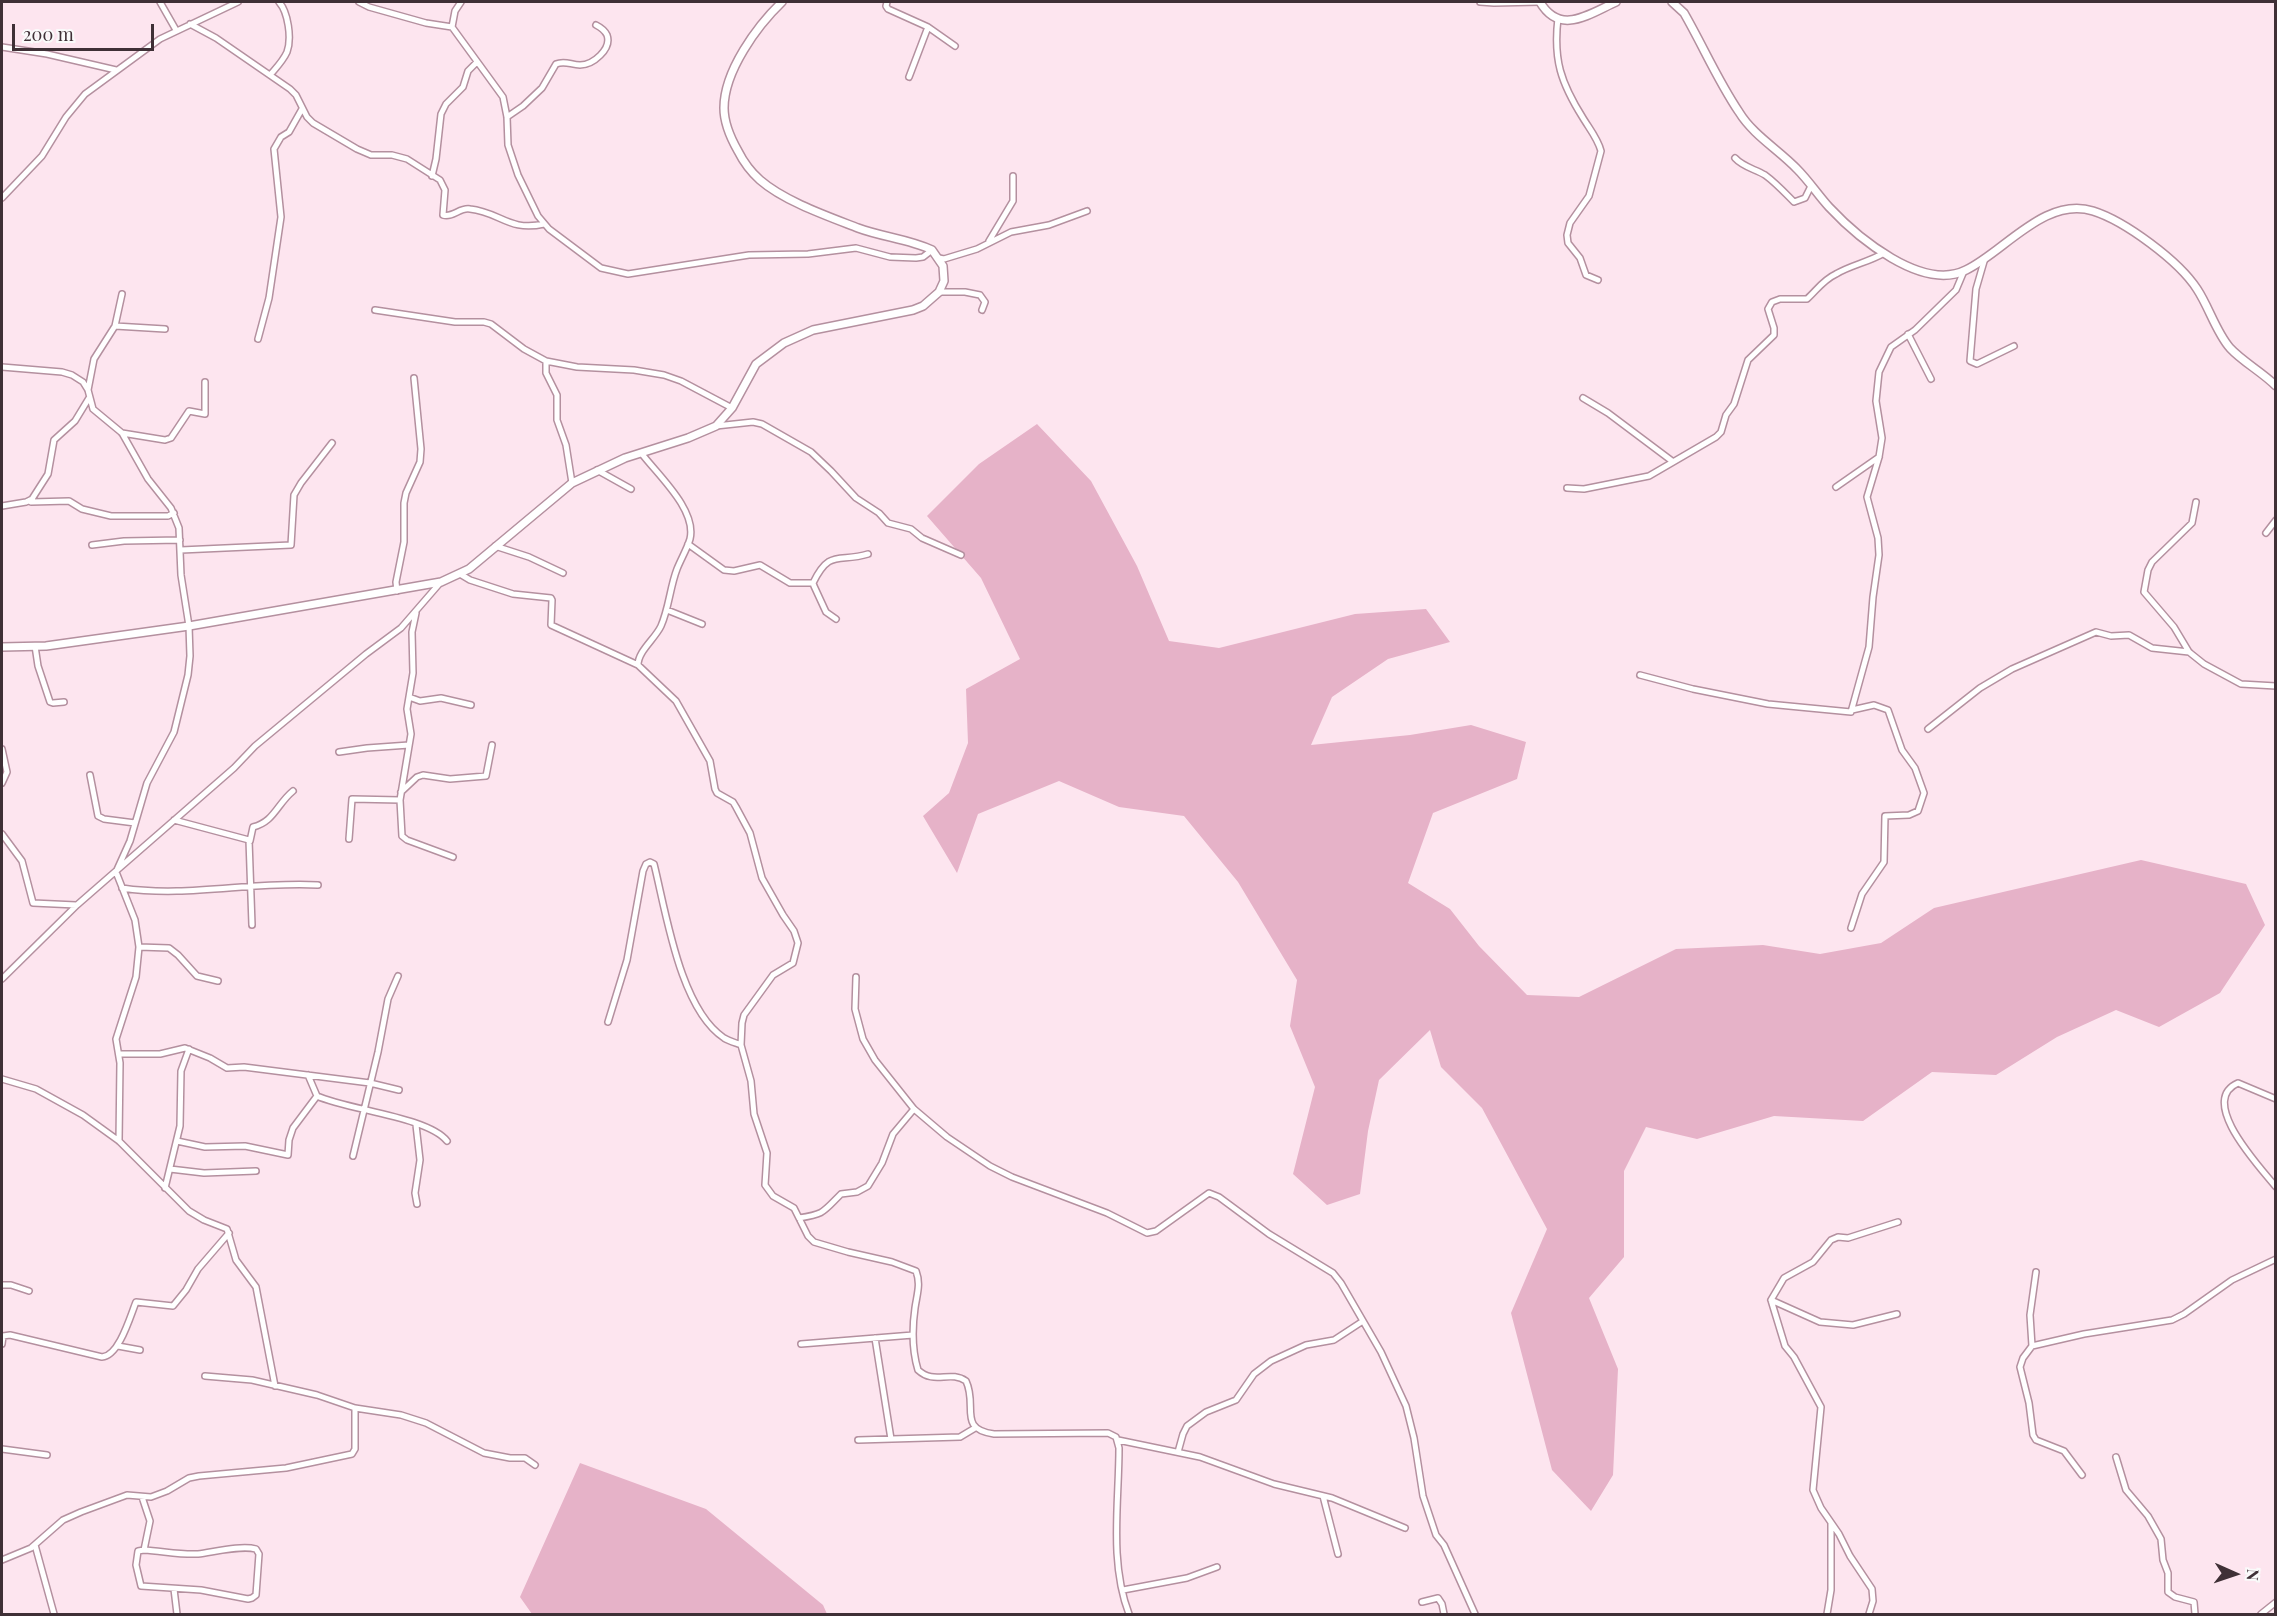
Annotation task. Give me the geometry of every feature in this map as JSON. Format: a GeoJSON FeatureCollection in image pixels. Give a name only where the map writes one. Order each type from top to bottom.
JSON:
{"type":"FeatureCollection","features":[{"type":"Feature","properties":{"kind":"main road"},"geometry":{"type":"LineString","coordinates":[[2,647],[35,646],[189,626],[441,582],[460,574],[572,483],[597,470],[716,426],[732,408],[756,364],[790,340],[813,330],[923,306],[939,292],[944,281],[945,271],[932,250],[870,233],[795,201],[760,180],[740,154],[728,131],[724,106],[728,84],[743,52],[759,27],[782,2]]}},
{"type":"Feature","properties":{"kind":"main road"},"geometry":{"type":"LineString","coordinates":[[1540,2],[1544,8],[1558,18],[1575,20],[1616,2]]}},
{"type":"Feature","properties":{"kind":"main road"},"geometry":{"type":"LineString","coordinates":[[1672,2],[1684,14],[1739,113],[1752,129],[1798,170],[1830,208],[1884,253],[1908,267],[1924,272],[1939,274],[1964,271],[2042,218],[2070,209],[2092,211],[2116,222],[2145,240],[2181,270],[2196,288],[2230,348],[2276,386]]}},
{"type":"Feature","properties":{"kind":"street"},"geometry":{"type":"LineString","coordinates":[[160,2],[176,30]]}},
{"type":"Feature","properties":{"kind":"street"},"geometry":{"type":"LineString","coordinates":[[2,198],[42,156],[75,104],[116,69],[176,30],[238,2]]}},
{"type":"Feature","properties":{"kind":"street"},"geometry":{"type":"LineString","coordinates":[[270,75],[283,60],[289,42],[286,18],[279,2]]}},
{"type":"Feature","properties":{"kind":"street"},"geometry":{"type":"LineString","coordinates":[[359,2],[426,23],[452,27],[502,97],[507,117],[507,138],[518,175],[538,216],[544,224],[601,268],[628,274],[749,255],[808,255],[856,248],[890,257],[916,258],[923,257],[932,250]]}},
{"type":"Feature","properties":{"kind":"street"},"geometry":{"type":"LineString","coordinates":[[452,27],[454,16],[462,2]]}},
{"type":"Feature","properties":{"kind":"street"},"geometry":{"type":"LineString","coordinates":[[887,2],[888,9],[928,27],[955,46]]}},
{"type":"Feature","properties":{"kind":"street"},"geometry":{"type":"LineString","coordinates":[[1480,2],[1540,2]]}},
{"type":"Feature","properties":{"kind":"street"},"geometry":{"type":"LineString","coordinates":[[1558,18],[1558,65],[1576,106],[1601,151],[1589,196],[1570,223],[1568,243],[1580,258],[1586,275],[1598,280]]}},
{"type":"Feature","properties":{"kind":"street"},"geometry":{"type":"LineString","coordinates":[[190,24],[270,75],[296,95],[302,109],[313,123],[371,155],[392,155],[407,159],[443,183],[445,200],[442,212],[446,216],[469,208],[524,227],[544,224]]}},
{"type":"Feature","properties":{"kind":"street"},"geometry":{"type":"LineString","coordinates":[[507,117],[542,88],[556,64],[564,62],[586,64],[604,51],[608,42],[607,35],[596,25]]}},
{"type":"Feature","properties":{"kind":"street"},"geometry":{"type":"LineString","coordinates":[[909,76],[928,27]]}},
{"type":"Feature","properties":{"kind":"street"},"geometry":{"type":"LineString","coordinates":[[2,47],[116,69]]}},
{"type":"Feature","properties":{"kind":"street"},"geometry":{"type":"LineString","coordinates":[[432,176],[441,114],[446,104],[463,87],[468,71],[477,62]]}},
{"type":"Feature","properties":{"kind":"street"},"geometry":{"type":"LineString","coordinates":[[258,339],[269,298],[281,217],[274,149],[281,137],[289,132],[302,109]]}},
{"type":"Feature","properties":{"kind":"street"},"geometry":{"type":"LineString","coordinates":[[1735,159],[1772,180],[1794,202],[1806,198],[1811,186]]}},
{"type":"Feature","properties":{"kind":"street"},"geometry":{"type":"LineString","coordinates":[[988,243],[1013,201],[1013,176]]}},
{"type":"Feature","properties":{"kind":"street"},"geometry":{"type":"LineString","coordinates":[[939,258],[945,260],[1011,232],[1049,225],[1087,211]]}},
{"type":"Feature","properties":{"kind":"street"},"geometry":{"type":"LineString","coordinates":[[1567,488],[1584,489],[1649,476],[1672,461],[1692,452],[1721,432],[1736,398],[1745,366],[1753,354],[1774,335],[1768,309],[1772,302],[1780,298],[1807,299],[1820,284],[1835,274],[1873,260],[1884,253]]}},
{"type":"Feature","properties":{"kind":"street"},"geometry":{"type":"LineString","coordinates":[[1985,258],[1976,289],[1970,361],[1977,363],[2014,346]]}},
{"type":"Feature","properties":{"kind":"street"},"geometry":{"type":"LineString","coordinates":[[1852,710],[1869,647],[1879,546],[1867,497],[1879,458],[1882,438],[1876,401],[1879,372],[1891,347],[1956,290],[1964,271]]}},
{"type":"Feature","properties":{"kind":"street"},"geometry":{"type":"LineString","coordinates":[[939,292],[965,292],[980,295],[985,302],[982,310]]}},
{"type":"Feature","properties":{"kind":"street"},"geometry":{"type":"LineString","coordinates":[[119,1141],[120,1054],[116,1044],[116,1035],[123,1021],[136,977],[139,947],[135,920],[116,872],[129,841],[147,783],[174,732],[188,675],[190,656],[179,528],[174,513],[148,479],[122,433],[96,412],[89,398],[88,390],[94,359],[115,326],[122,294]]}},
{"type":"Feature","properties":{"kind":"street"},"geometry":{"type":"LineString","coordinates":[[375,310],[455,321],[484,321],[524,349],[546,361],[577,367],[634,370],[664,375],[681,381],[732,408]]}},
{"type":"Feature","properties":{"kind":"street"},"geometry":{"type":"LineString","coordinates":[[115,326],[165,329]]}},
{"type":"Feature","properties":{"kind":"street"},"geometry":{"type":"LineString","coordinates":[[1908,334],[1931,379]]}},
{"type":"Feature","properties":{"kind":"street"},"geometry":{"type":"LineString","coordinates":[[546,361],[546,373],[556,388],[557,420],[566,445],[572,483]]}},
{"type":"Feature","properties":{"kind":"street"},"geometry":{"type":"LineString","coordinates":[[2,367],[66,373],[77,378],[88,390]]}},
{"type":"Feature","properties":{"kind":"street"},"geometry":{"type":"LineString","coordinates":[[397,591],[396,582],[404,542],[404,503],[420,462],[421,449],[414,378]]}},
{"type":"Feature","properties":{"kind":"street"},"geometry":{"type":"LineString","coordinates":[[122,433],[165,440],[171,438],[189,411],[205,414],[206,382]]}},
{"type":"Feature","properties":{"kind":"street"},"geometry":{"type":"LineString","coordinates":[[29,501],[48,474],[54,440],[68,429],[89,398]]}},
{"type":"Feature","properties":{"kind":"street"},"geometry":{"type":"LineString","coordinates":[[1583,399],[1608,413],[1672,461]]}},
{"type":"Feature","properties":{"kind":"street"},"geometry":{"type":"LineString","coordinates":[[716,426],[747,422],[762,424],[811,452],[856,498],[879,513],[888,523],[910,529],[922,538],[961,555]]}},
{"type":"Feature","properties":{"kind":"street"},"geometry":{"type":"LineString","coordinates":[[181,550],[291,545],[294,495],[332,443]]}},
{"type":"Feature","properties":{"kind":"street"},"geometry":{"type":"LineString","coordinates":[[638,665],[640,657],[658,632],[667,610],[677,569],[688,544],[691,529],[686,511],[642,454]]}},
{"type":"Feature","properties":{"kind":"street"},"geometry":{"type":"LineString","coordinates":[[1836,487],[1879,458]]}},
{"type":"Feature","properties":{"kind":"street"},"geometry":{"type":"LineString","coordinates":[[597,470],[631,489]]}},
{"type":"Feature","properties":{"kind":"street"},"geometry":{"type":"LineString","coordinates":[[2,506],[29,501],[69,501],[82,509],[111,516],[168,516],[174,513]]}},
{"type":"Feature","properties":{"kind":"street"},"geometry":{"type":"LineString","coordinates":[[2196,502],[2192,523],[2152,562],[2148,570],[2144,592],[2174,627],[2189,652],[2204,664],[2241,684],[2276,686]]}},
{"type":"Feature","properties":{"kind":"street"},"geometry":{"type":"LineString","coordinates":[[2266,533],[2276,520]]}},
{"type":"Feature","properties":{"kind":"street"},"geometry":{"type":"LineString","coordinates":[[92,545],[124,541],[180,540]]}},
{"type":"Feature","properties":{"kind":"street"},"geometry":{"type":"LineString","coordinates":[[688,544],[724,570],[734,571],[760,566],[790,583],[813,583]]}},
{"type":"Feature","properties":{"kind":"street"},"geometry":{"type":"LineString","coordinates":[[495,546],[529,557],[563,573]]}},
{"type":"Feature","properties":{"kind":"street"},"geometry":{"type":"LineString","coordinates":[[836,619],[830,616],[820,603],[813,583],[820,570],[832,560],[840,557],[861,557],[868,554]]}},
{"type":"Feature","properties":{"kind":"street"},"geometry":{"type":"LineString","coordinates":[[460,574],[470,580],[513,594],[551,598],[550,625],[638,665],[670,694],[683,712],[710,761],[717,793],[733,801],[741,814],[750,833],[762,878],[797,936],[797,950],[793,963],[773,975],[744,1015],[741,1033],[741,1045],[751,1082],[754,1114],[767,1153],[765,1185],[773,1196],[794,1208],[808,1236],[814,1242],[892,1262],[916,1271],[919,1286],[913,1335],[918,1370],[931,1378],[954,1376],[966,1381],[970,1392],[971,1421],[975,1428],[994,1434],[1112,1433],[1118,1440],[1178,1452],[1229,1467],[1274,1484],[1323,1496],[1372,1513],[1405,1528]]}},
{"type":"Feature","properties":{"kind":"street"},"geometry":{"type":"LineString","coordinates":[[2,979],[77,905],[234,768],[255,746],[401,628],[441,582]]}},
{"type":"Feature","properties":{"kind":"street"},"geometry":{"type":"LineString","coordinates":[[667,610],[702,624]]}},
{"type":"Feature","properties":{"kind":"street"},"geometry":{"type":"LineString","coordinates":[[417,612],[412,632],[413,673],[407,709],[411,734],[400,800],[404,839],[453,857]]}},
{"type":"Feature","properties":{"kind":"street"},"geometry":{"type":"LineString","coordinates":[[1928,729],[1980,688],[2012,669],[2097,632],[2112,636],[2129,635],[2151,648],[2189,652]]}},
{"type":"Feature","properties":{"kind":"street"},"geometry":{"type":"LineString","coordinates":[[35,646],[50,702],[64,702]]}},
{"type":"Feature","properties":{"kind":"street"},"geometry":{"type":"LineString","coordinates":[[1640,675],[1693,689],[1768,704],[1848,713],[1874,705],[1888,710],[1902,750],[1915,768],[1924,793],[1918,811],[1909,815],[1885,816],[1884,862],[1862,894],[1851,928]]}},
{"type":"Feature","properties":{"kind":"street"},"geometry":{"type":"LineString","coordinates":[[409,697],[420,701],[441,698],[471,705]]}},
{"type":"Feature","properties":{"kind":"street"},"geometry":{"type":"LineString","coordinates":[[401,792],[417,777],[486,776],[492,745]]}},
{"type":"Feature","properties":{"kind":"street"},"geometry":{"type":"LineString","coordinates":[[339,752],[408,746]]}},
{"type":"Feature","properties":{"kind":"street"},"geometry":{"type":"LineString","coordinates":[[2,749],[7,771],[2,783]]}},
{"type":"Feature","properties":{"kind":"street"},"geometry":{"type":"LineString","coordinates":[[90,775],[98,816],[104,819],[135,823]]}},
{"type":"Feature","properties":{"kind":"street"},"geometry":{"type":"LineString","coordinates":[[252,926],[250,842],[254,827],[266,824],[293,791]]}},
{"type":"Feature","properties":{"kind":"street"},"geometry":{"type":"LineString","coordinates":[[349,839],[352,799],[400,800]]}},
{"type":"Feature","properties":{"kind":"street"},"geometry":{"type":"LineString","coordinates":[[174,820],[250,842]]}},
{"type":"Feature","properties":{"kind":"street"},"geometry":{"type":"LineString","coordinates":[[2,834],[22,861],[33,903],[77,905]]}},
{"type":"Feature","properties":{"kind":"street"},"geometry":{"type":"LineString","coordinates":[[608,1022],[624,974],[643,871],[646,864],[650,862],[654,864],[668,925],[695,1005],[724,1038],[741,1045]]}},
{"type":"Feature","properties":{"kind":"street"},"geometry":{"type":"LineString","coordinates":[[122,888],[154,892],[292,883],[318,885]]}},
{"type":"Feature","properties":{"kind":"street"},"geometry":{"type":"LineString","coordinates":[[139,947],[169,948],[197,976],[218,981]]}},
{"type":"Feature","properties":{"kind":"street"},"geometry":{"type":"LineString","coordinates":[[353,1156],[388,999],[398,976]]}},
{"type":"Feature","properties":{"kind":"street"},"geometry":{"type":"LineString","coordinates":[[856,977],[855,1009],[863,1039],[875,1060],[914,1109],[947,1137],[990,1167],[1107,1213],[1147,1233],[1156,1231],[1209,1193],[1219,1197],[1269,1234],[1333,1274],[1381,1352],[1406,1406],[1414,1438],[1423,1496],[1436,1535],[1444,1545],[1475,1614]]}},
{"type":"Feature","properties":{"kind":"street"},"geometry":{"type":"LineString","coordinates":[[120,1054],[160,1054],[185,1048],[227,1068],[244,1067],[308,1075],[370,1083],[399,1090]]}},
{"type":"Feature","properties":{"kind":"street"},"geometry":{"type":"LineString","coordinates":[[165,1188],[177,1141],[181,1113],[180,1079],[189,1049]]}},
{"type":"Feature","properties":{"kind":"street"},"geometry":{"type":"LineString","coordinates":[[308,1075],[317,1096],[416,1125],[440,1134],[447,1141]]}},
{"type":"Feature","properties":{"kind":"street"},"geometry":{"type":"LineString","coordinates":[[2,1078],[36,1089],[83,1115],[119,1141],[165,1188],[197,1216],[227,1229],[236,1260],[256,1287],[275,1386]]}},
{"type":"Feature","properties":{"kind":"street"},"geometry":{"type":"LineString","coordinates":[[2276,1100],[2238,1083],[2229,1087],[2225,1095],[2224,1107],[2230,1125],[2276,1187]]}},
{"type":"Feature","properties":{"kind":"street"},"geometry":{"type":"LineString","coordinates":[[177,1141],[205,1147],[245,1146],[288,1155],[290,1135],[317,1096]]}},
{"type":"Feature","properties":{"kind":"street"},"geometry":{"type":"LineString","coordinates":[[799,1218],[818,1215],[827,1210],[841,1194],[857,1192],[868,1186],[882,1163],[893,1134],[914,1109]]}},
{"type":"Feature","properties":{"kind":"street"},"geometry":{"type":"LineString","coordinates":[[416,1125],[420,1160],[415,1193],[417,1204]]}},
{"type":"Feature","properties":{"kind":"street"},"geometry":{"type":"LineString","coordinates":[[170,1169],[204,1173],[256,1171]]}},
{"type":"Feature","properties":{"kind":"street"},"geometry":{"type":"LineString","coordinates":[[1869,1614],[1873,1601],[1872,1589],[1821,1508],[1814,1490],[1821,1407],[1794,1357],[1785,1346],[1771,1300],[1784,1278],[1813,1262],[1831,1240],[1838,1237],[1848,1238],[1898,1222]]}},
{"type":"Feature","properties":{"kind":"street"},"geometry":{"type":"LineString","coordinates":[[2,1344],[3,1336],[10,1335],[106,1357],[118,1346],[136,1302],[173,1306],[186,1290],[198,1269],[229,1233]]}},
{"type":"Feature","properties":{"kind":"street"},"geometry":{"type":"LineString","coordinates":[[2031,1346],[2084,1334],[2172,1320],[2232,1280],[2276,1259]]}},
{"type":"Feature","properties":{"kind":"street"},"geometry":{"type":"LineString","coordinates":[[2036,1272],[2030,1315],[2031,1346],[2020,1367],[2029,1403],[2033,1435],[2036,1440],[2064,1451],[2082,1474]]}},
{"type":"Feature","properties":{"kind":"street"},"geometry":{"type":"LineString","coordinates":[[2,1285],[28,1291]]}},
{"type":"Feature","properties":{"kind":"street"},"geometry":{"type":"LineString","coordinates":[[1771,1300],[1820,1322],[1853,1325],[1897,1314]]}},
{"type":"Feature","properties":{"kind":"street"},"geometry":{"type":"LineString","coordinates":[[1178,1452],[1182,1434],[1187,1426],[1206,1412],[1236,1400],[1254,1374],[1271,1361],[1306,1345],[1334,1341],[1363,1321]]}},
{"type":"Feature","properties":{"kind":"street"},"geometry":{"type":"LineString","coordinates":[[801,1344],[913,1335]]}},
{"type":"Feature","properties":{"kind":"street"},"geometry":{"type":"LineString","coordinates":[[875,1338],[891,1439]]}},
{"type":"Feature","properties":{"kind":"street"},"geometry":{"type":"LineString","coordinates":[[118,1346],[140,1350]]}},
{"type":"Feature","properties":{"kind":"street"},"geometry":{"type":"LineString","coordinates":[[205,1376],[252,1380],[317,1395],[355,1408],[401,1415],[426,1423],[484,1453],[510,1458],[522,1457],[535,1465]]}},
{"type":"Feature","properties":{"kind":"street"},"geometry":{"type":"LineString","coordinates":[[2,1560],[35,1545],[63,1520],[127,1495],[142,1497],[160,1494],[189,1478],[199,1476],[286,1468],[352,1454],[355,1449],[355,1408]]}},
{"type":"Feature","properties":{"kind":"street"},"geometry":{"type":"LineString","coordinates":[[858,1440],[960,1437],[975,1428]]}},
{"type":"Feature","properties":{"kind":"street"},"geometry":{"type":"LineString","coordinates":[[1118,1440],[1116,1543],[1129,1614]]}},
{"type":"Feature","properties":{"kind":"street"},"geometry":{"type":"LineString","coordinates":[[2,1449],[47,1455]]}},
{"type":"Feature","properties":{"kind":"street"},"geometry":{"type":"LineString","coordinates":[[2116,1457],[2126,1490],[2148,1516],[2161,1539],[2163,1560],[2168,1573],[2168,1592],[2175,1598],[2194,1602],[2195,1614]]}},
{"type":"Feature","properties":{"kind":"street"},"geometry":{"type":"LineString","coordinates":[[1323,1496],[1338,1554]]}},
{"type":"Feature","properties":{"kind":"street"},"geometry":{"type":"LineString","coordinates":[[142,1497],[150,1521],[144,1550]]}},
{"type":"Feature","properties":{"kind":"street"},"geometry":{"type":"LineString","coordinates":[[1827,1614],[1830,1590],[1831,1521]]}},
{"type":"Feature","properties":{"kind":"street"},"geometry":{"type":"LineString","coordinates":[[35,1545],[54,1614]]}},
{"type":"Feature","properties":{"kind":"street"},"geometry":{"type":"LineString","coordinates":[[252,1548],[258,1551],[256,1595],[252,1598],[201,1590],[141,1586],[136,1558],[138,1551],[144,1550],[191,1554],[252,1548]]}},
{"type":"Feature","properties":{"kind":"street"},"geometry":{"type":"LineString","coordinates":[[1123,1590],[1187,1578],[1217,1567]]}},
{"type":"Feature","properties":{"kind":"street"},"geometry":{"type":"LineString","coordinates":[[174,1589],[177,1614]]}},
{"type":"Feature","properties":{"kind":"street"},"geometry":{"type":"LineString","coordinates":[[1422,1602],[1438,1598],[1444,1614]]}},
{"type":"Feature","properties":{"kind":"street"},"geometry":{"type":"LineString","coordinates":[[2261,1614],[2276,1602]]}},
{"type":"Feature","properties":{"kind":"shaded area"},"geometry":{"type":"Polygon","coordinates":[[[1037,424],[1091,481],[1137,566],[1169,641],[1219,648],[1355,614],[1426,609],[1450,642],[1388,659],[1332,697],[1311,745],[1410,735],[1471,725],[1526,742],[1517,779],[1433,813],[1408,883],[1450,909],[1479,946],[1527,995],[1579,997],[1676,949],[1763,945],[1820,954],[1881,943],[1934,908],[2141,860],[2246,884],[2265,925],[2220,993],[2159,1027],[2116,1010],[2057,1037],[1996,1075],[1932,1072],[1863,1121],[1774,1116],[1697,1139],[1646,1127],[1624,1171],[1624,1257],[1589,1298],[1618,1369],[1613,1475],[1591,1511],[1552,1470],[1511,1313],[1547,1229],[1482,1108],[1441,1067],[1430,1030],[1379,1080],[1368,1131],[1360,1194],[1327,1205],[1293,1174],[1315,1087],[1290,1026],[1297,980],[1238,882],[1184,816],[1119,807],[1059,781],[978,814],[957,873],[923,816],[949,793],[968,743],[966,689],[1020,659],[981,578],[927,516],[979,464],[1037,424]]]}},
{"type":"Feature","properties":{"kind":"shaded area"},"geometry":{"type":"Polygon","coordinates":[[[580,1463],[706,1509],[823,1605],[827,1614],[532,1614],[520,1597],[580,1463]]]}}]}
